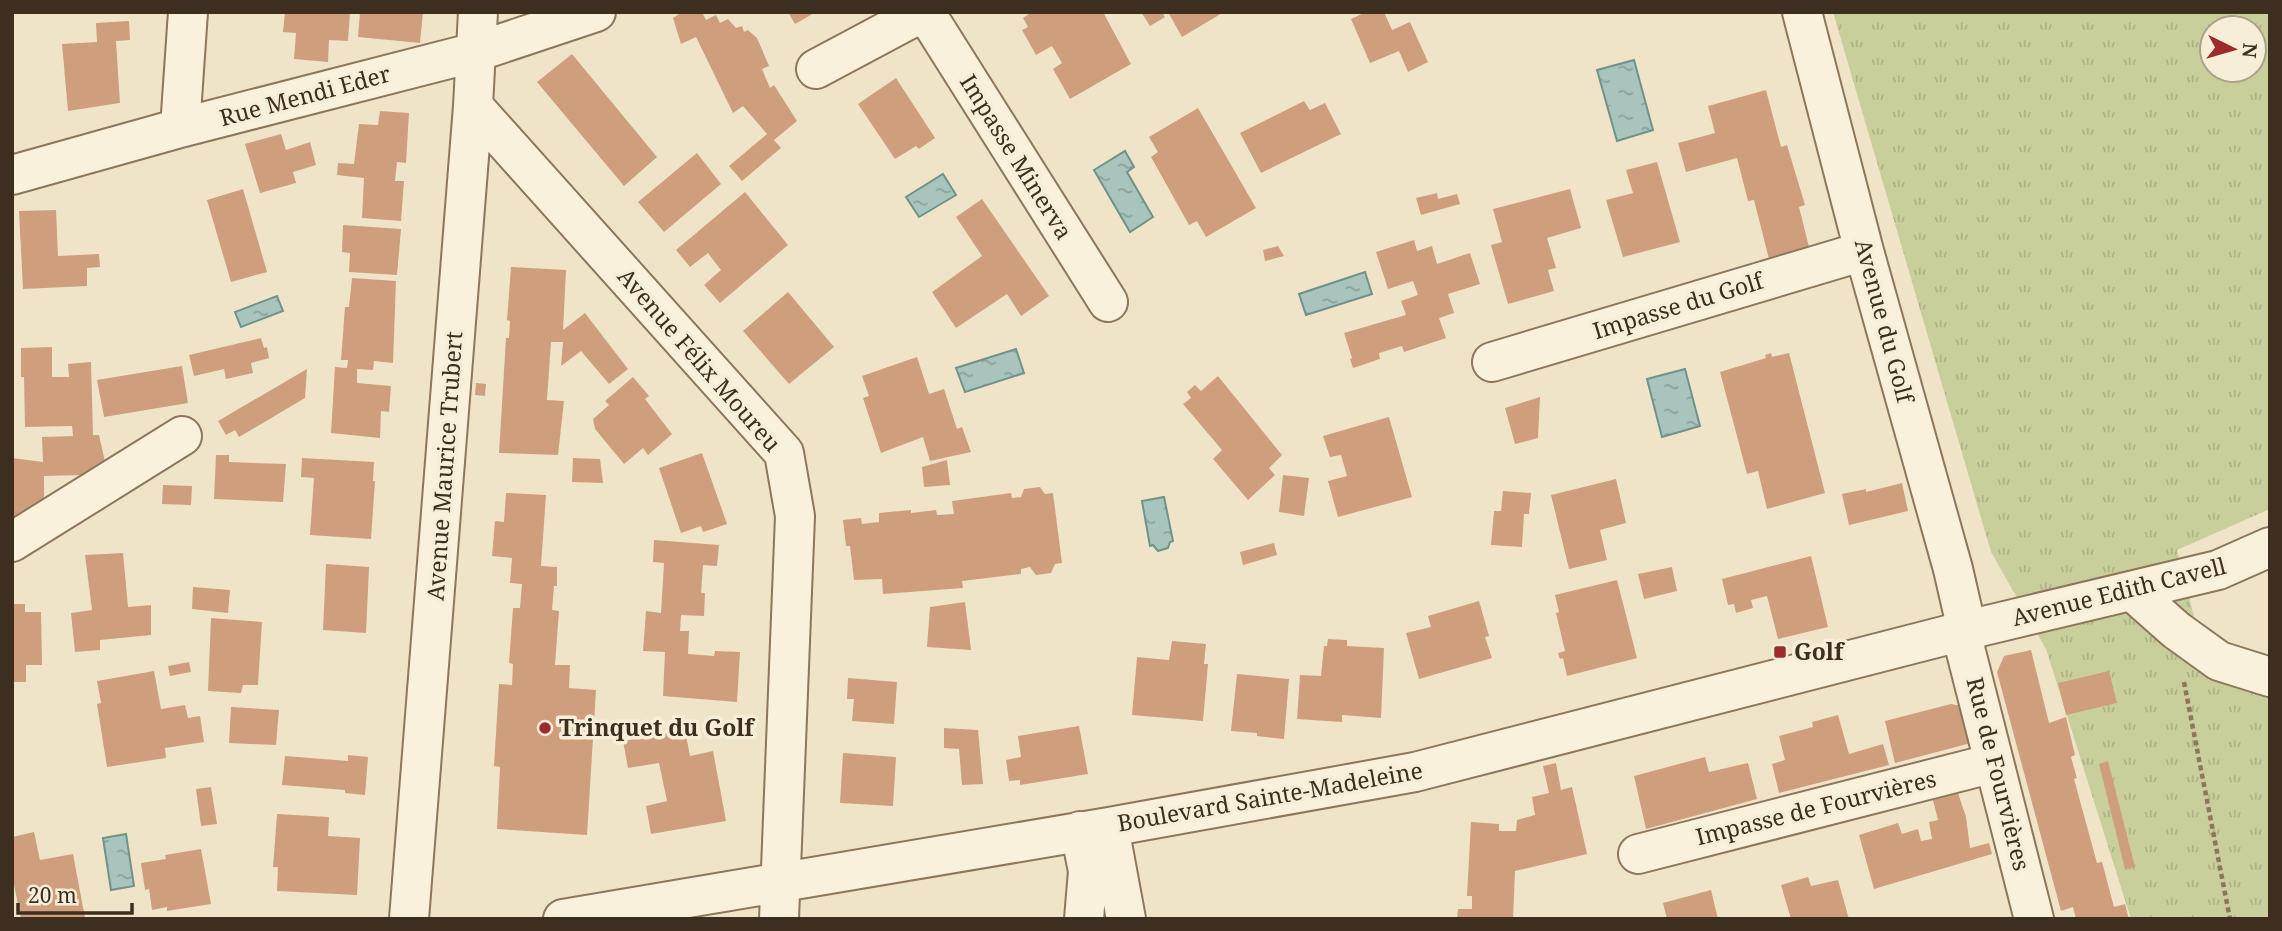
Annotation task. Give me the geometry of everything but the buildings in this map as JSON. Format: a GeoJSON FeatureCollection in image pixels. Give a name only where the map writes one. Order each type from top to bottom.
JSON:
{"type":"FeatureCollection","features":[{"type":"Feature","properties":{"kind":"street"},"geometry":{"type":"LineString","coordinates":[[180,128],[188,12]]}},
{"type":"Feature","properties":{"kind":"street","name":"Avenue Maurice Trubert"},"geometry":{"type":"LineString","coordinates":[[409,919],[473,106],[478,12]]}},
{"type":"Feature","properties":{"kind":"street","name":"Rue Mendi Eder"},"geometry":{"type":"LineString","coordinates":[[12,175],[180,128],[476,52],[596,12]]}},
{"type":"Feature","properties":{"kind":"street"},"geometry":{"type":"LineString","coordinates":[[816,69],[924,12]]}},
{"type":"Feature","properties":{"kind":"street","name":"Impasse Minerva"},"geometry":{"type":"LineString","coordinates":[[924,12],[1108,302]]}},
{"type":"Feature","properties":{"kind":"street","name":"Avenue du Golf"},"geometry":{"type":"LineString","coordinates":[[1802,12],[1864,250],[1953,569],[1967,630]]}},
{"type":"Feature","properties":{"kind":"street","name":"Avenue Félix Moureu"},"geometry":{"type":"LineString","coordinates":[[473,106],[783,453],[795,516],[780,901]]}},
{"type":"Feature","properties":{"kind":"street","name":"Impasse du Golf"},"geometry":{"type":"LineString","coordinates":[[1492,362],[1864,250]]}},
{"type":"Feature","properties":{"kind":"street"},"geometry":{"type":"LineString","coordinates":[[12,542],[182,436]]}},
{"type":"Feature","properties":{"kind":"street","name":"Avenue Edith Cavell"},"geometry":{"type":"LineString","coordinates":[[1967,630],[2218,570],[2270,547]]}},
{"type":"Feature","properties":{"kind":"street"},"geometry":{"type":"LineString","coordinates":[[2132,591],[2176,630],[2219,661],[2270,677]]}},
{"type":"Feature","properties":{"kind":"street","name":"Boulevard Sainte-Madeleine"},"geometry":{"type":"LineString","coordinates":[[563,919],[780,901],[1094,829],[1415,772],[1967,630]]}},
{"type":"Feature","properties":{"kind":"street","name":"Rue de Fourvières"},"geometry":{"type":"LineString","coordinates":[[1967,630],[1965,648],[2034,919]]}},
{"type":"Feature","properties":{"kind":"street","name":"Impasse de Fourvières"},"geometry":{"type":"LineString","coordinates":[[1638,854],[1994,763]]}},
{"type":"Feature","properties":{"kind":"street"},"geometry":{"type":"LineString","coordinates":[[1084,919],[1094,829]]}},
{"type":"Feature","properties":{"kind":"street"},"geometry":{"type":"LineString","coordinates":[[1094,829],[1126,919]]}},
{"type":"Feature","properties":{"kind":"path"},"geometry":{"type":"LineString","coordinates":[[2183,681],[2230,919]]}},
{"type":"Feature","properties":{"kind":"green space"},"geometry":{"type":"Polygon","coordinates":[[[1833,12],[2270,12],[2270,509],[2177,550],[2208,671],[2270,692],[2270,919],[2131,919],[2046,649],[1991,552],[1833,12]]]}},
{"type":"Feature","properties":{"kind":"water"},"geometry":{"type":"Polygon","coordinates":[[[1634,60],[1653,130],[1617,141],[1597,70],[1634,60]]]}},
{"type":"Feature","properties":{"kind":"water"},"geometry":{"type":"Polygon","coordinates":[[[1125,151],[1134,167],[1127,172],[1153,217],[1130,232],[1094,170],[1125,151]]]}},
{"type":"Feature","properties":{"kind":"water"},"geometry":{"type":"Polygon","coordinates":[[[943,174],[956,195],[919,217],[906,197],[943,174]]]}},
{"type":"Feature","properties":{"kind":"water"},"geometry":{"type":"Polygon","coordinates":[[[1365,272],[1372,294],[1306,315],[1299,294],[1365,272]]]}},
{"type":"Feature","properties":{"kind":"water"},"geometry":{"type":"Polygon","coordinates":[[[277,296],[283,311],[241,327],[235,312],[277,296]]]}},
{"type":"Feature","properties":{"kind":"water"},"geometry":{"type":"Polygon","coordinates":[[[1016,349],[1024,373],[965,392],[956,368],[1016,349]]]}},
{"type":"Feature","properties":{"kind":"water"},"geometry":{"type":"Polygon","coordinates":[[[1685,369],[1700,426],[1662,437],[1647,379],[1685,369]]]}},
{"type":"Feature","properties":{"kind":"water"},"geometry":{"type":"Polygon","coordinates":[[[1164,497],[1173,541],[1168,548],[1158,551],[1153,545],[1150,546],[1142,501],[1164,497]]]}},
{"type":"Feature","properties":{"kind":"water"},"geometry":{"type":"Polygon","coordinates":[[[126,834],[134,886],[111,890],[103,838],[126,834]]]}},
{"type":"Feature","properties":{"kind":"place","name":"Golf"},"geometry":{"type":"Point","coordinates":[1780,652]}},
{"type":"Feature","properties":{"kind":"place","name":"Trinquet du Golf"},"geometry":{"type":"Point","coordinates":[545,728]}}]}
